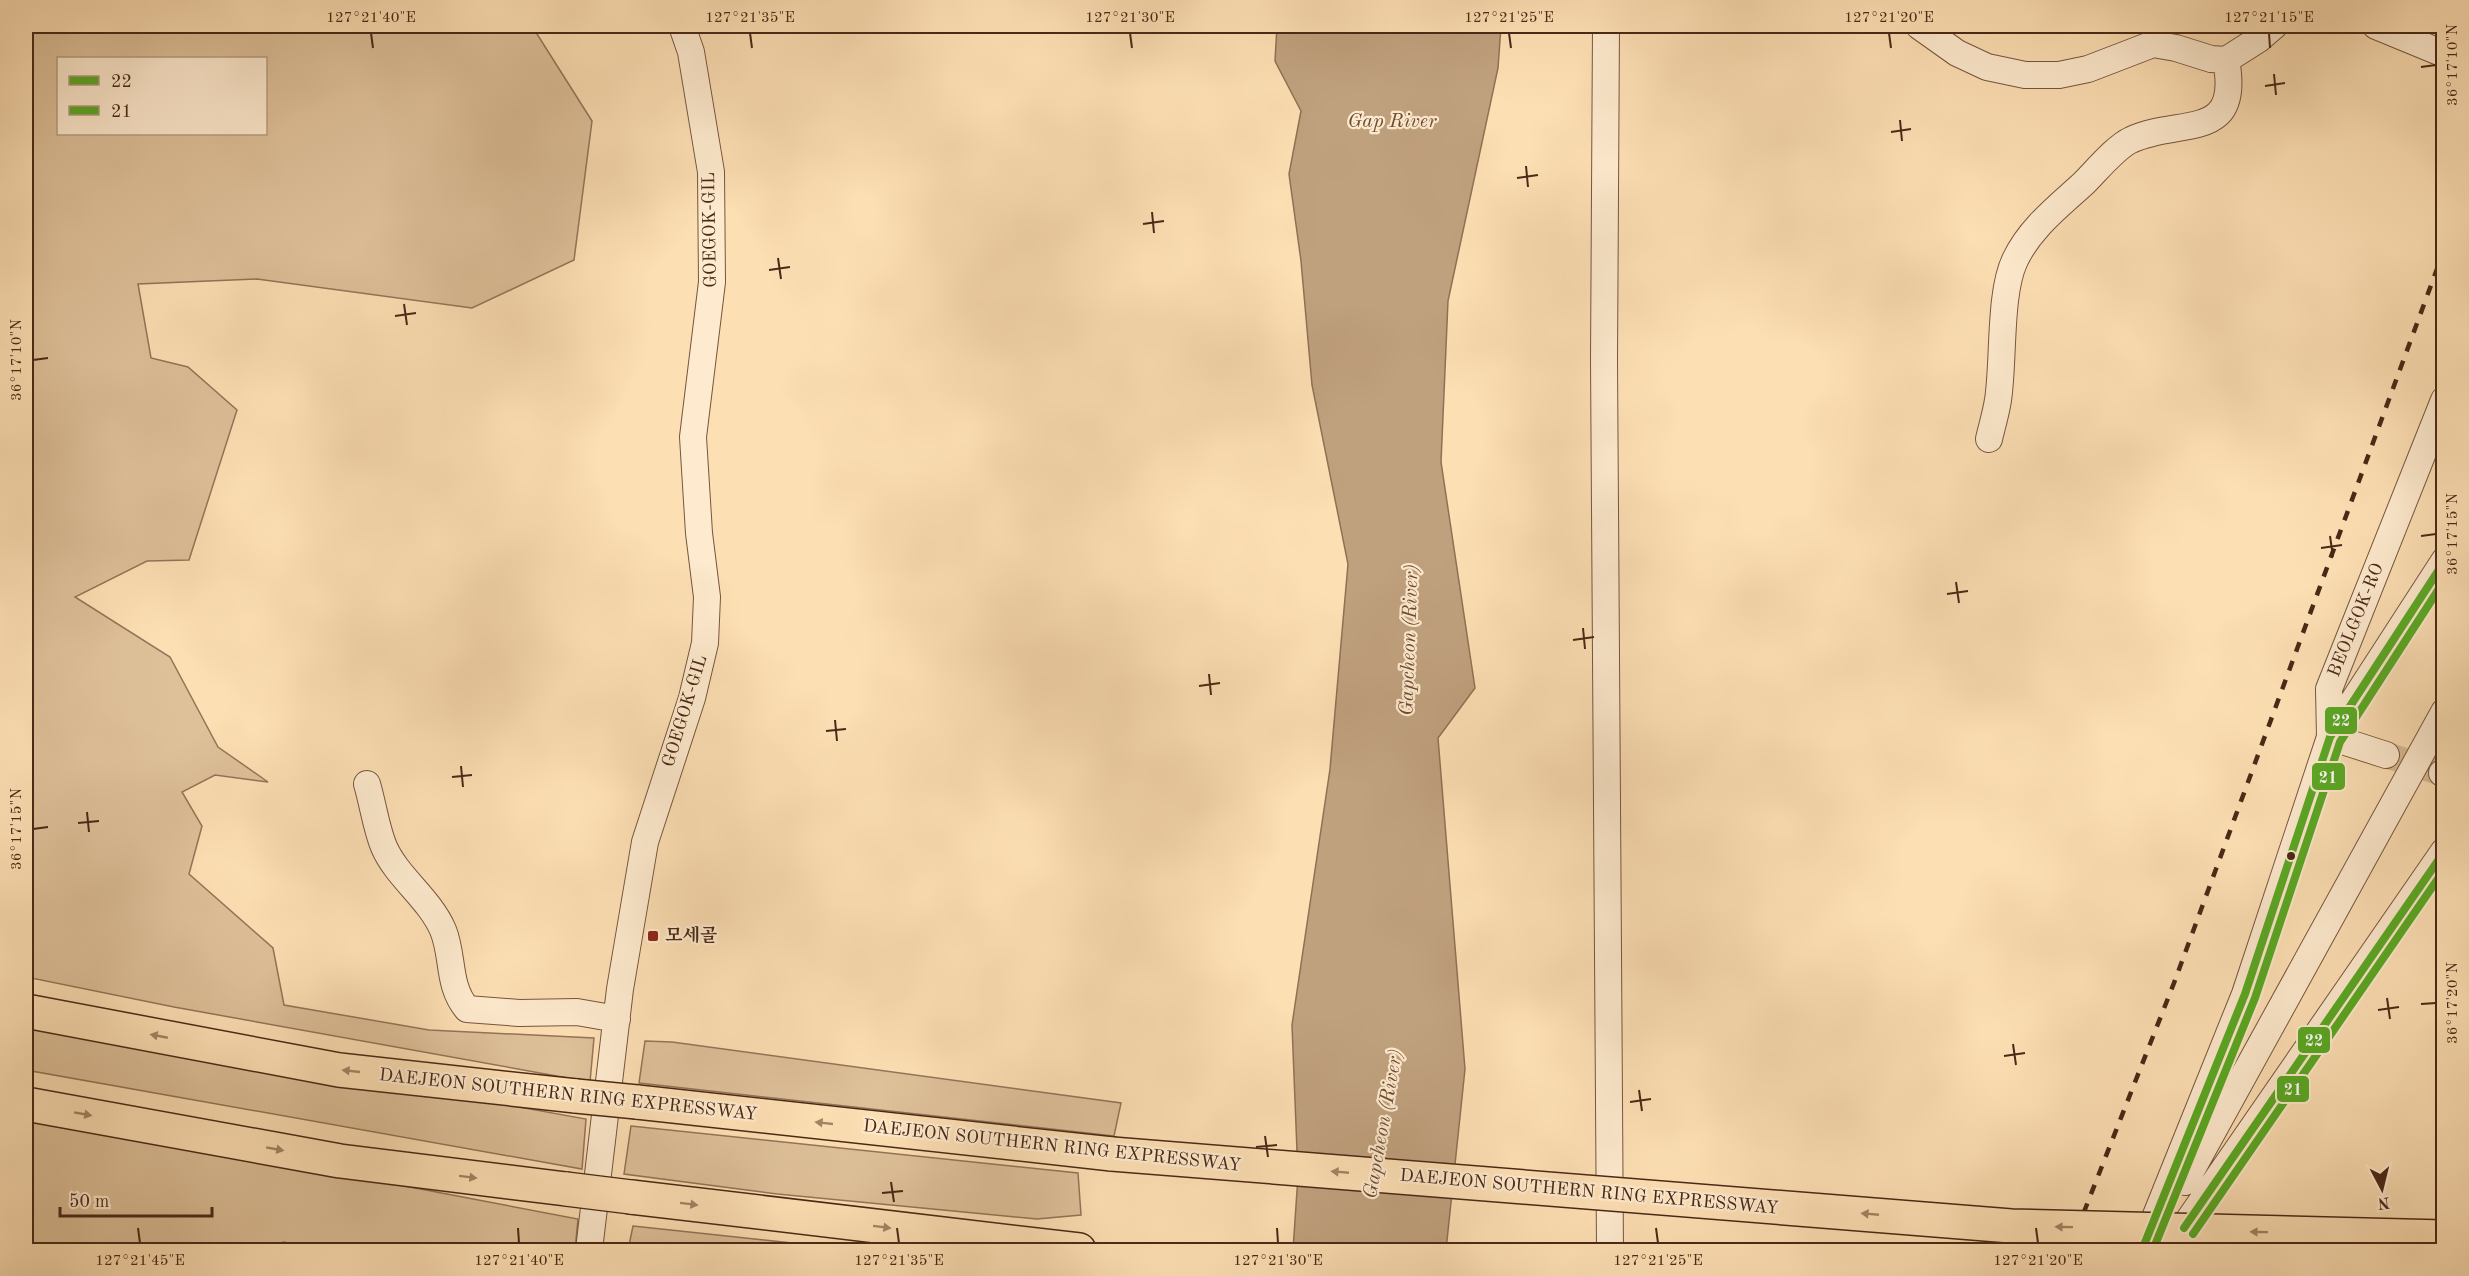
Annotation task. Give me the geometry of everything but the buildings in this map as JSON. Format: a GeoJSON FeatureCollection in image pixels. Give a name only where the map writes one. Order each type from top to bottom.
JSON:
{"type":"FeatureCollection","features":[{"type":"Feature","properties":{"kind":"highway","name":"DAEJEON SOUTHERN RING EXPRESSWAY"},"geometry":{"type":"LineString","coordinates":[[26,1011],[339,1070],[1112,1154],[2011,1226],[2444,1237]]}},
{"type":"Feature","properties":{"kind":"highway"},"geometry":{"type":"LineString","coordinates":[[26,1104],[340,1161],[1079,1251]]}},
{"type":"Feature","properties":{"kind":"street","name":"GOEGOK-GIL"},"geometry":{"type":"LineString","coordinates":[[590,1251],[617,1019],[645,842],[692,698],[705,643],[707,597],[699,533],[693,437],[712,282],[711,172],[691,52],[682,26]]}},
{"type":"Feature","properties":{"kind":"street"},"geometry":{"type":"LineString","coordinates":[[1606,26],[1604,360],[1610,1251]]}},
{"type":"Feature","properties":{"kind":"street"},"geometry":{"type":"LineString","coordinates":[[1919,26],[1987,67],[2025,75],[2059,75],[2088,69],[2153,44],[2176,48],[2211,59],[2226,60],[2259,39],[2274,26]]}},
{"type":"Feature","properties":{"kind":"street"},"geometry":{"type":"LineString","coordinates":[[2376,26],[2444,54]]}},
{"type":"Feature","properties":{"kind":"street"},"geometry":{"type":"LineString","coordinates":[[1989,440],[1998,400],[2005,302],[2014,262],[2033,231],[2129,140],[2183,126],[2207,123],[2217,116],[2225,104],[2230,83],[2226,60]]}},
{"type":"Feature","properties":{"kind":"street","name":"BEOLGOK-RO"},"geometry":{"type":"LineString","coordinates":[[2142,1251],[2245,994],[2330,737],[2329,689],[2444,400]]}},
{"type":"Feature","properties":{"kind":"street"},"geometry":{"type":"LineString","coordinates":[[2386,755],[2330,737],[2444,561]]}},
{"type":"Feature","properties":{"kind":"street"},"geometry":{"type":"LineString","coordinates":[[2147,1251],[2444,712]]}},
{"type":"Feature","properties":{"kind":"street"},"geometry":{"type":"LineString","coordinates":[[367,784],[384,847],[397,867],[433,911],[444,932],[452,982],[458,998],[467,1009],[577,1012],[617,1019]]}},
{"type":"Feature","properties":{"kind":"street"},"geometry":{"type":"LineString","coordinates":[[2168,1251],[2444,851]]}},
{"type":"Feature","properties":{"kind":"shaded area"},"geometry":{"type":"Polygon","coordinates":[[[26,26],[532,26],[592,121],[574,260],[472,308],[257,279],[138,284],[151,358],[188,367],[237,410],[189,560],[147,561],[75,597],[170,657],[218,747],[268,782],[215,775],[182,792],[202,826],[189,874],[273,948],[284,1005],[429,1030],[594,1038],[590,1082],[174,1007],[26,977],[26,26]]]}},
{"type":"Feature","properties":{"kind":"shaded area"},"geometry":{"type":"Polygon","coordinates":[[[26,1019],[586,1119],[582,1169],[26,1070],[26,1019]]]}},
{"type":"Feature","properties":{"kind":"shaded area"},"geometry":{"type":"Polygon","coordinates":[[[645,1041],[672,1042],[1121,1103],[1114,1136],[639,1083],[645,1041]]]}},
{"type":"Feature","properties":{"kind":"shaded area"},"geometry":{"type":"Polygon","coordinates":[[[26,1114],[578,1219],[575,1250],[333,1250],[283,1242],[277,1250],[26,1250],[26,1114]]]}},
{"type":"Feature","properties":{"kind":"shaded area"},"geometry":{"type":"Polygon","coordinates":[[[631,1126],[1078,1173],[1081,1215],[1037,1219],[777,1194],[624,1174],[631,1126]]]}},
{"type":"Feature","properties":{"kind":"shaded area"},"geometry":{"type":"Polygon","coordinates":[[[633,1226],[857,1250],[628,1250],[633,1226]]]}},
{"type":"Feature","properties":{"kind":"water","name":"Gap River"},"geometry":{"type":"Polygon","coordinates":[[[1277,26],[1501,26],[1498,68],[1448,301],[1441,462],[1475,688],[1438,738],[1465,1069],[1446,1250],[1293,1250],[1298,1176],[1292,1025],[1330,769],[1348,564],[1312,385],[1301,261],[1289,174],[1301,111],[1275,61],[1277,26]]]}},
{"type":"Feature","properties":{"kind":"tunnel"},"geometry":{"type":"LineString","coordinates":[[2386,755],[2442,773]]}},
{"type":"Feature","properties":{"kind":"railway"},"geometry":{"type":"LineString","coordinates":[[2069,1250],[2174,983],[2444,250]]}},
{"type":"Feature","properties":{"kind":"transit line","name":"22"},"geometry":{"type":"LineString","coordinates":[[2142,1250],[2245,994],[2330,737],[2444,562]]}},
{"type":"Feature","properties":{"kind":"transit line","name":"21"},"geometry":{"type":"LineString","coordinates":[[2153,1250],[2255,998],[2340,742],[2444,581]]}},
{"type":"Feature","properties":{"kind":"transit line","name":"22"},"geometry":{"type":"LineString","coordinates":[[2184,1228],[2444,852]]}},
{"type":"Feature","properties":{"kind":"transit line","name":"21"},"geometry":{"type":"LineString","coordinates":[[2193,1234],[2444,870]]}},
{"type":"Feature","properties":{"kind":"place","name":"모세골"},"geometry":{"type":"Point","coordinates":[653,936]}},
{"type":"Feature","properties":{"kind":"water label","name":"Gapcheon (River)"},"geometry":{"type":"Point","coordinates":[1410,640]}},
{"type":"Feature","properties":{"kind":"water label","name":"Gapcheon (River)"},"geometry":{"type":"Point","coordinates":[1384,1124]}}]}
